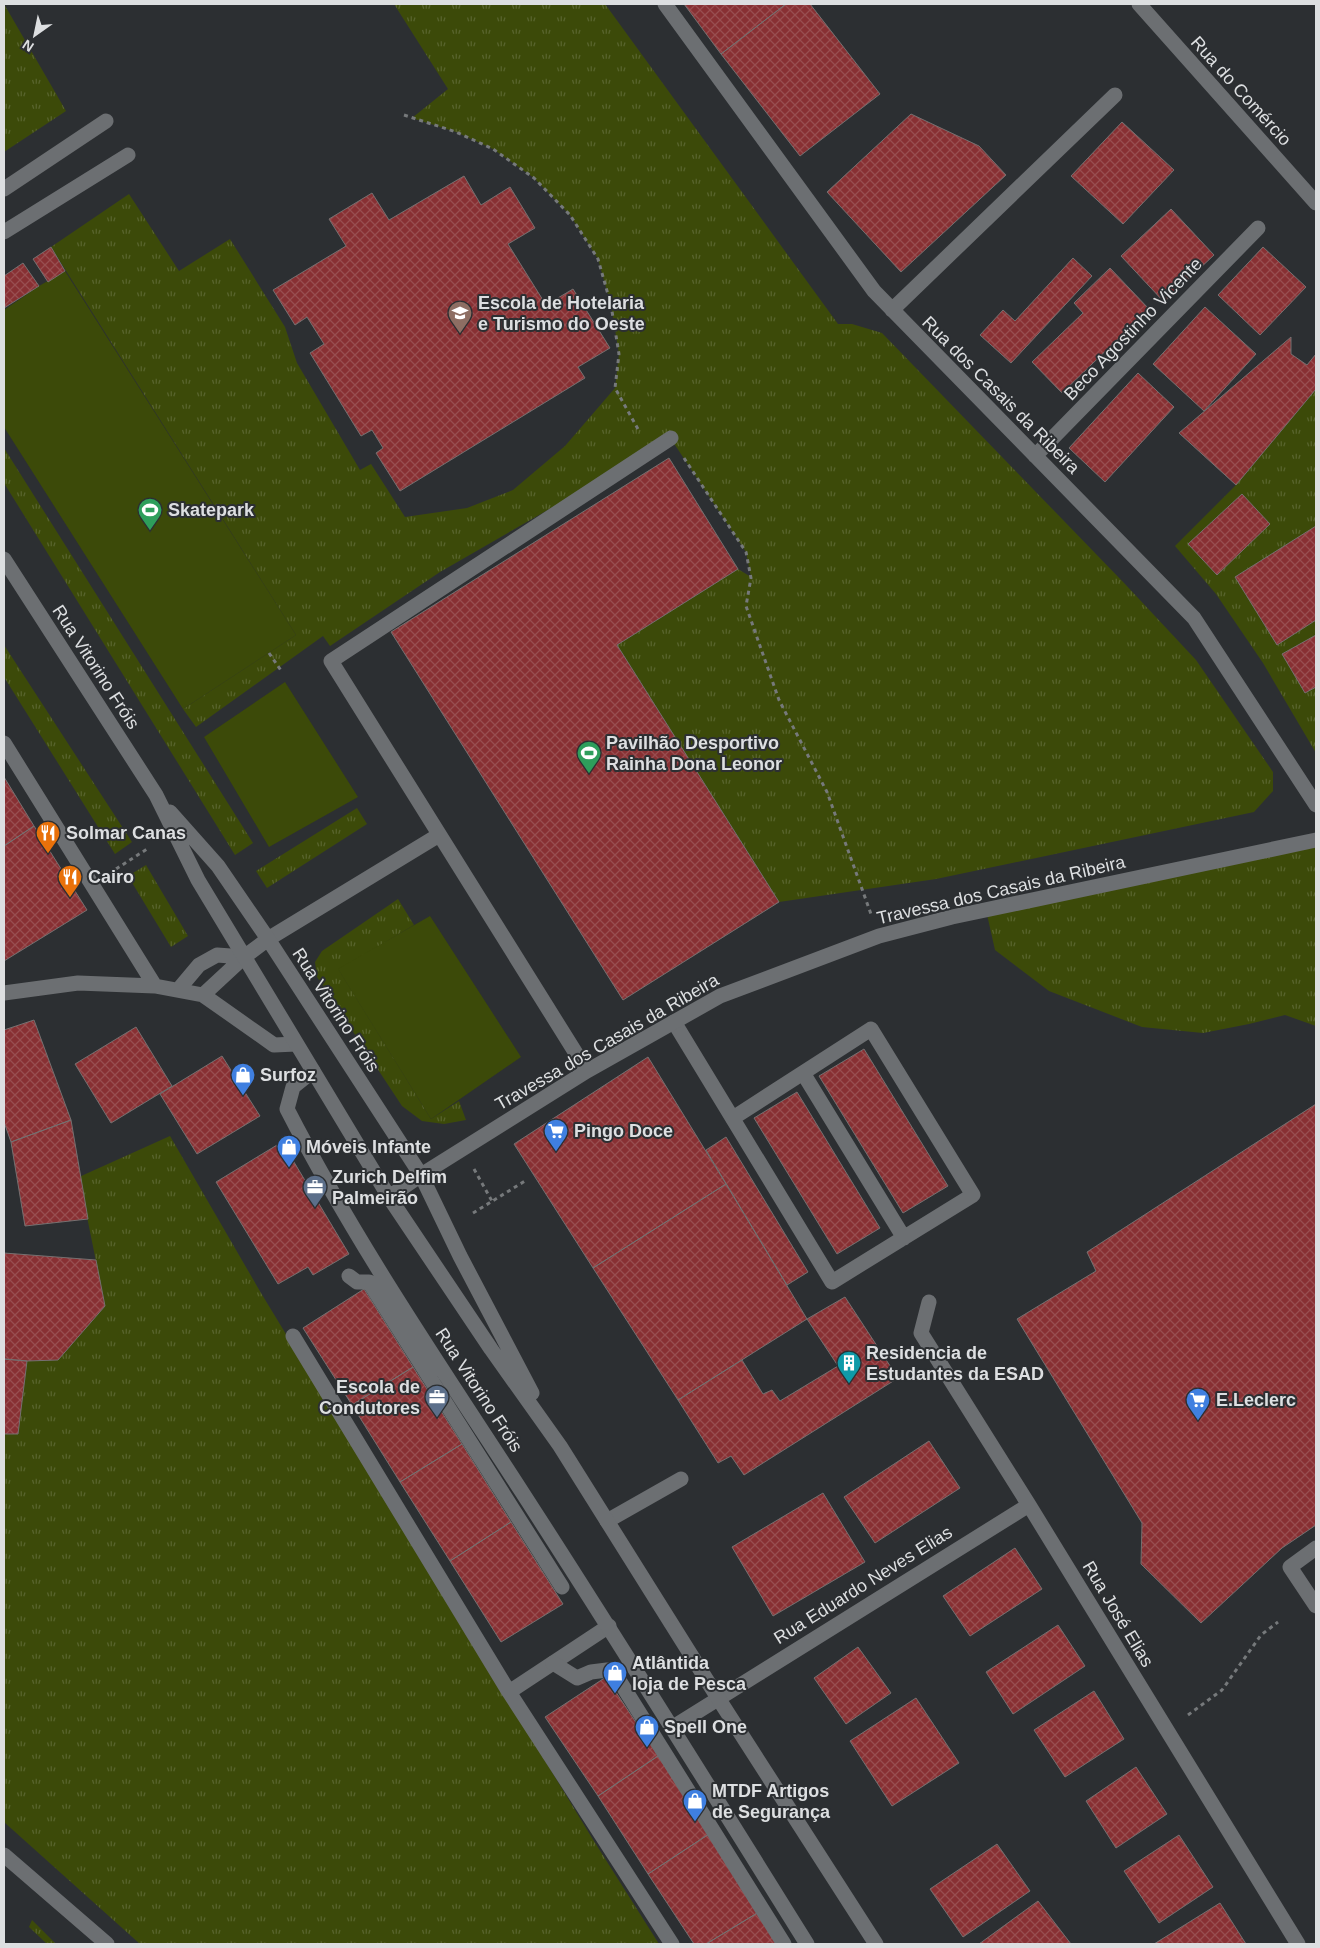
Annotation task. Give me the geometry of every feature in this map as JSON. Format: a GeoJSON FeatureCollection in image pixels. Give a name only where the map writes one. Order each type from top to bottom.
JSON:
{"type":"FeatureCollection","features":[{"type":"Feature","properties":{"kind":"street","name":"Rua dos Casais da Ribeira"},"geometry":{"type":"LineString","coordinates":[[665,4],[874,292],[1194,618],[1316,806]]}},
{"type":"Feature","properties":{"kind":"street","name":"Rua do Comércio"},"geometry":{"type":"LineString","coordinates":[[1145,6],[1316,203]]}},
{"type":"Feature","properties":{"kind":"street"},"geometry":{"type":"LineString","coordinates":[[892,310],[1115,95]]}},
{"type":"Feature","properties":{"kind":"street"},"geometry":{"type":"LineString","coordinates":[[4,189],[106,121]]}},
{"type":"Feature","properties":{"kind":"street"},"geometry":{"type":"LineString","coordinates":[[4,232],[128,155]]}},
{"type":"Feature","properties":{"kind":"street","name":"Beco Agostinho Vicente"},"geometry":{"type":"LineString","coordinates":[[1035,456],[1258,228]]}},
{"type":"Feature","properties":{"kind":"street"},"geometry":{"type":"LineString","coordinates":[[587,1071],[331,661],[672,438]]}},
{"type":"Feature","properties":{"kind":"street","name":"Rua Vitorino Fróis"},"geometry":{"type":"LineString","coordinates":[[4,559],[156,795],[198,880],[389,1197],[491,1349],[560,1446],[718,1698],[876,1944]]}},
{"type":"Feature","properties":{"kind":"street"},"geometry":{"type":"LineString","coordinates":[[4,742],[155,986]]}},
{"type":"Feature","properties":{"kind":"street","name":"Rua Vitorino Fróis"},"geometry":{"type":"LineString","coordinates":[[156,795],[218,866],[268,939],[421,1175],[460,1256],[560,1446]]}},
{"type":"Feature","properties":{"kind":"street"},"geometry":{"type":"LineString","coordinates":[[203,995],[244,957],[268,939],[439,835]]}},
{"type":"Feature","properties":{"kind":"street","name":"Travessa dos Casais da Ribeira"},"geometry":{"type":"LineString","coordinates":[[389,1197],[587,1071],[720,996],[878,936],[952,917],[1316,840]]}},
{"type":"Feature","properties":{"kind":"street"},"geometry":{"type":"LineString","coordinates":[[178,990],[199,965],[217,955],[244,957]]}},
{"type":"Feature","properties":{"kind":"street"},"geometry":{"type":"LineString","coordinates":[[4,993],[78,983],[155,986],[178,990],[203,995],[274,1045],[296,1044]]}},
{"type":"Feature","properties":{"kind":"street"},"geometry":{"type":"LineString","coordinates":[[674,1022],[832,1282],[973,1195],[871,1029],[733,1118]]}},
{"type":"Feature","properties":{"kind":"street","name":"Rua Vitorino Fróis"},"geometry":{"type":"LineString","coordinates":[[313,1071],[293,1087],[287,1109],[306,1146],[366,1251],[609,1626],[807,1944]]}},
{"type":"Feature","properties":{"kind":"street"},"geometry":{"type":"LineString","coordinates":[[804,1073],[904,1238]]}},
{"type":"Feature","properties":{"kind":"street"},"geometry":{"type":"LineString","coordinates":[[349,1276],[357,1282],[369,1282],[562,1588]]}},
{"type":"Feature","properties":{"kind":"street","name":"Rua José Elias"},"geometry":{"type":"LineString","coordinates":[[929,1302],[921,1333],[1029,1505],[1298,1944]]}},
{"type":"Feature","properties":{"kind":"street"},"geometry":{"type":"LineString","coordinates":[[294,1336],[509,1692],[672,1944]]}},
{"type":"Feature","properties":{"kind":"street"},"geometry":{"type":"LineString","coordinates":[[607,1521],[680,1479]]}},
{"type":"Feature","properties":{"kind":"street","name":"Rua Eduardo Neves Elias"},"geometry":{"type":"LineString","coordinates":[[718,1698],[1029,1505]]}},
{"type":"Feature","properties":{"kind":"street"},"geometry":{"type":"LineString","coordinates":[[1316,1548],[1290,1567],[1316,1606]]}},
{"type":"Feature","properties":{"kind":"street"},"geometry":{"type":"LineString","coordinates":[[509,1692],[609,1626]]}},
{"type":"Feature","properties":{"kind":"street"},"geometry":{"type":"LineString","coordinates":[[553,1663],[577,1678],[591,1672],[607,1670],[617,1677],[784,1944]]}},
{"type":"Feature","properties":{"kind":"street"},"geometry":{"type":"LineString","coordinates":[[672,1727],[718,1698]]}},
{"type":"Feature","properties":{"kind":"street"},"geometry":{"type":"LineString","coordinates":[[4,1855],[107,1944]]}},
{"type":"Feature","properties":{"kind":"path"},"geometry":{"type":"LineString","coordinates":[[404,116],[456,132],[493,149],[534,178],[570,215],[598,260],[611,305],[618,354],[615,388],[651,452]]}},
{"type":"Feature","properties":{"kind":"path"},"geometry":{"type":"LineString","coordinates":[[672,438],[746,552],[751,578],[746,606],[779,700],[827,792],[878,936]]}},
{"type":"Feature","properties":{"kind":"path"},"geometry":{"type":"LineString","coordinates":[[269,653],[282,672]]}},
{"type":"Feature","properties":{"kind":"path"},"geometry":{"type":"LineString","coordinates":[[116,870],[147,849]]}},
{"type":"Feature","properties":{"kind":"path"},"geometry":{"type":"LineString","coordinates":[[472,1213],[525,1181]]}},
{"type":"Feature","properties":{"kind":"path"},"geometry":{"type":"LineString","coordinates":[[1166,1730],[1222,1690],[1261,1635],[1278,1622]]}},
{"type":"Feature","properties":{"kind":"green space"},"geometry":{"type":"Polygon","coordinates":[[[4,4],[66,111],[4,152],[4,4]]]}},
{"type":"Feature","properties":{"kind":"green space"},"geometry":{"type":"Polygon","coordinates":[[[394,4],[605,4],[838,324],[852,324],[882,333],[1196,660],[1273,772],[1273,791],[1254,812],[936,879],[779,902],[617,645],[738,569],[751,577],[746,552],[671,439],[440,572],[330,646],[323,636],[196,727],[183,709],[296,635],[51,247],[129,194],[179,271],[230,239],[285,327],[297,363],[360,470],[371,464],[405,517],[467,508],[513,490],[565,446],[615,388],[619,354],[611,305],[598,259],[570,215],[534,178],[493,149],[456,132],[412,118],[448,89],[394,4]]]}},
{"type":"Feature","properties":{"kind":"green space","name":"Skatepark"},"geometry":{"type":"Polygon","coordinates":[[[65,271],[296,635],[183,709],[4,427],[4,310],[65,271]]]}},
{"type":"Feature","properties":{"kind":"green space"},"geometry":{"type":"Polygon","coordinates":[[[1316,389],[1316,753],[1263,663],[1216,594],[1175,546],[1236,485],[1316,389]]]}},
{"type":"Feature","properties":{"kind":"green space"},"geometry":{"type":"Polygon","coordinates":[[[4,448],[253,843],[235,855],[4,483],[4,448]]]}},
{"type":"Feature","properties":{"kind":"green space"},"geometry":{"type":"Polygon","coordinates":[[[4,645],[132,842],[115,854],[4,677],[4,645]]]}},
{"type":"Feature","properties":{"kind":"green space"},"geometry":{"type":"Polygon","coordinates":[[[285,682],[358,797],[269,847],[204,737],[285,682]]]}},
{"type":"Feature","properties":{"kind":"green space"},"geometry":{"type":"Polygon","coordinates":[[[357,808],[367,824],[267,888],[256,871],[357,808]]]}},
{"type":"Feature","properties":{"kind":"green space"},"geometry":{"type":"Polygon","coordinates":[[[1316,840],[1316,1026],[1285,1015],[1203,1033],[1142,1027],[1049,991],[995,950],[986,910],[1316,840]]]}},
{"type":"Feature","properties":{"kind":"green space"},"geometry":{"type":"Polygon","coordinates":[[[146,865],[188,936],[171,947],[128,876],[146,865]]]}},
{"type":"Feature","properties":{"kind":"green space"},"geometry":{"type":"Polygon","coordinates":[[[398,899],[414,925],[339,970],[431,1119],[459,1101],[466,1120],[444,1124],[422,1121],[402,1106],[317,977],[315,962],[322,951],[398,899]]]}},
{"type":"Feature","properties":{"kind":"green space"},"geometry":{"type":"Polygon","coordinates":[[[430,916],[521,1057],[431,1119],[338,969],[430,916]]]}},
{"type":"Feature","properties":{"kind":"green space"},"geometry":{"type":"Polygon","coordinates":[[[170,1136],[261,1293],[592,1838],[659,1944],[140,1944],[4,1822],[4,1434],[18,1434],[27,1361],[58,1360],[105,1306],[79,1177],[170,1136]]]}},
{"type":"Feature","properties":{"kind":"green space"},"geometry":{"type":"Polygon","coordinates":[[[32,1920],[56,1944],[47,1944],[29,1927],[32,1920]]]}},
{"type":"Feature","properties":{"kind":"building"},"geometry":{"type":"Polygon","coordinates":[[[684,4],[786,4],[721,54],[684,4]]]}},
{"type":"Feature","properties":{"kind":"building"},"geometry":{"type":"Polygon","coordinates":[[[786,4],[810,4],[880,94],[800,156],[721,54],[786,4]]]}},
{"type":"Feature","properties":{"kind":"building"},"geometry":{"type":"Polygon","coordinates":[[[911,114],[979,146],[1006,175],[901,272],[827,192],[911,114]]]}},
{"type":"Feature","properties":{"kind":"building"},"geometry":{"type":"Polygon","coordinates":[[[1122,122],[1174,170],[1123,224],[1071,176],[1122,122]]]}},
{"type":"Feature","properties":{"kind":"building","name":"Escola de Hotelaria e Turismo do Oeste"},"geometry":{"type":"Polygon","coordinates":[[[464,176],[481,205],[510,187],[535,228],[508,244],[546,305],[573,289],[610,348],[578,367],[585,378],[400,491],[376,453],[383,448],[372,430],[361,436],[310,353],[324,344],[307,317],[295,325],[273,290],[346,246],[329,219],[372,193],[389,220],[464,176]]]}},
{"type":"Feature","properties":{"kind":"building"},"geometry":{"type":"Polygon","coordinates":[[[1171,209],[1214,255],[1164,302],[1121,256],[1171,209]]]}},
{"type":"Feature","properties":{"kind":"building"},"geometry":{"type":"Polygon","coordinates":[[[51,247],[65,271],[48,282],[33,259],[51,247]]]}},
{"type":"Feature","properties":{"kind":"building"},"geometry":{"type":"Polygon","coordinates":[[[1263,247],[1306,287],[1260,335],[1218,295],[1263,247]]]}},
{"type":"Feature","properties":{"kind":"building"},"geometry":{"type":"Polygon","coordinates":[[[1073,258],[1092,276],[1011,363],[980,335],[1003,310],[1015,321],[1073,258]]]}},
{"type":"Feature","properties":{"kind":"building"},"geometry":{"type":"Polygon","coordinates":[[[23,263],[39,286],[4,308],[4,276],[23,263]]]}},
{"type":"Feature","properties":{"kind":"building"},"geometry":{"type":"Polygon","coordinates":[[[1110,268],[1149,309],[1062,393],[1032,362],[1083,313],[1074,303],[1110,268]]]}},
{"type":"Feature","properties":{"kind":"building"},"geometry":{"type":"Polygon","coordinates":[[[1205,307],[1256,354],[1204,411],[1153,364],[1205,307]]]}},
{"type":"Feature","properties":{"kind":"building"},"geometry":{"type":"Polygon","coordinates":[[[1291,337],[1291,354],[1307,365],[1316,354],[1316,389],[1236,485],[1179,433],[1291,337]]]}},
{"type":"Feature","properties":{"kind":"building"},"geometry":{"type":"Polygon","coordinates":[[[1138,373],[1174,407],[1105,482],[1069,448],[1138,373]]]}},
{"type":"Feature","properties":{"kind":"building","name":"Pavilhão Desportivo Rainha Dona Leonor"},"geometry":{"type":"Polygon","coordinates":[[[669,458],[738,569],[617,645],[779,902],[623,1000],[391,632],[669,458]]]}},
{"type":"Feature","properties":{"kind":"building"},"geometry":{"type":"Polygon","coordinates":[[[1242,494],[1270,524],[1217,575],[1188,544],[1242,494]]]}},
{"type":"Feature","properties":{"kind":"building"},"geometry":{"type":"Polygon","coordinates":[[[1316,526],[1316,620],[1277,645],[1235,577],[1316,526]]]}},
{"type":"Feature","properties":{"kind":"building"},"geometry":{"type":"Polygon","coordinates":[[[1316,635],[1316,687],[1305,693],[1282,654],[1316,635]]]}},
{"type":"Feature","properties":{"kind":"building"},"geometry":{"type":"Polygon","coordinates":[[[4,777],[34,826],[4,846],[4,777]]]}},
{"type":"Feature","properties":{"kind":"building"},"geometry":{"type":"Polygon","coordinates":[[[34,826],[87,910],[4,961],[4,846],[34,826]]]}},
{"type":"Feature","properties":{"kind":"building"},"geometry":{"type":"Polygon","coordinates":[[[34,1020],[71,1120],[11,1142],[4,1122],[4,1030],[34,1020]]]}},
{"type":"Feature","properties":{"kind":"building"},"geometry":{"type":"Polygon","coordinates":[[[136,1027],[172,1086],[111,1123],[75,1064],[136,1027]]]}},
{"type":"Feature","properties":{"kind":"building"},"geometry":{"type":"Polygon","coordinates":[[[864,1049],[948,1186],[903,1213],[819,1076],[864,1049]]]}},
{"type":"Feature","properties":{"kind":"building"},"geometry":{"type":"Polygon","coordinates":[[[222,1056],[260,1116],[197,1154],[160,1094],[222,1056]]]}},
{"type":"Feature","properties":{"kind":"building"},"geometry":{"type":"Polygon","coordinates":[[[648,1057],[726,1184],[593,1268],[514,1144],[648,1057]]]}},
{"type":"Feature","properties":{"kind":"building"},"geometry":{"type":"Polygon","coordinates":[[[797,1092],[880,1228],[837,1254],[754,1118],[797,1092]]]}},
{"type":"Feature","properties":{"kind":"building","name":"E.Leclerc"},"geometry":{"type":"Polygon","coordinates":[[[1316,1104],[1316,1525],[1282,1548],[1201,1623],[1141,1564],[1142,1523],[1017,1319],[1096,1271],[1087,1252],[1316,1104]]]}},
{"type":"Feature","properties":{"kind":"building"},"geometry":{"type":"Polygon","coordinates":[[[71,1120],[88,1219],[25,1226],[11,1142],[71,1120]]]}},
{"type":"Feature","properties":{"kind":"building"},"geometry":{"type":"Polygon","coordinates":[[[726,1137],[808,1272],[787,1285],[706,1150],[726,1137]]]}},
{"type":"Feature","properties":{"kind":"building"},"geometry":{"type":"Polygon","coordinates":[[[282,1142],[349,1254],[313,1275],[308,1267],[278,1284],[216,1182],[282,1142]]]}},
{"type":"Feature","properties":{"kind":"building"},"geometry":{"type":"Polygon","coordinates":[[[726,1184],[807,1319],[678,1400],[593,1268],[726,1184]]]}},
{"type":"Feature","properties":{"kind":"building"},"geometry":{"type":"Polygon","coordinates":[[[4,1253],[96,1260],[105,1306],[58,1360],[27,1361],[4,1359],[4,1253]]]}},
{"type":"Feature","properties":{"kind":"building"},"geometry":{"type":"Polygon","coordinates":[[[364,1289],[413,1367],[352,1405],[303,1328],[364,1289]]]}},
{"type":"Feature","properties":{"kind":"building","name":"Residencia de Estudantes da ESAD"},"geometry":{"type":"Polygon","coordinates":[[[845,1297],[898,1378],[744,1475],[731,1456],[718,1463],[678,1400],[742,1360],[763,1394],[772,1390],[780,1401],[838,1366],[807,1319],[845,1297]]]}},
{"type":"Feature","properties":{"kind":"building"},"geometry":{"type":"Polygon","coordinates":[[[4,1359],[27,1361],[18,1434],[4,1434],[4,1359]]]}},
{"type":"Feature","properties":{"kind":"building"},"geometry":{"type":"Polygon","coordinates":[[[413,1367],[462,1444],[400,1482],[352,1405],[413,1367]]]}},
{"type":"Feature","properties":{"kind":"building"},"geometry":{"type":"Polygon","coordinates":[[[929,1441],[960,1488],[875,1543],[844,1497],[929,1441]]]}},
{"type":"Feature","properties":{"kind":"building"},"geometry":{"type":"Polygon","coordinates":[[[462,1444],[511,1522],[450,1561],[400,1482],[462,1444]]]}},
{"type":"Feature","properties":{"kind":"building"},"geometry":{"type":"Polygon","coordinates":[[[823,1493],[865,1562],[773,1616],[732,1547],[823,1493]]]}},
{"type":"Feature","properties":{"kind":"building"},"geometry":{"type":"Polygon","coordinates":[[[511,1522],[563,1604],[501,1642],[450,1561],[511,1522]]]}},
{"type":"Feature","properties":{"kind":"building"},"geometry":{"type":"Polygon","coordinates":[[[1015,1548],[1042,1589],[970,1636],[943,1596],[1015,1548]]]}},
{"type":"Feature","properties":{"kind":"building"},"geometry":{"type":"Polygon","coordinates":[[[1058,1625],[1085,1666],[1013,1714],[986,1672],[1058,1625]]]}},
{"type":"Feature","properties":{"kind":"building"},"geometry":{"type":"Polygon","coordinates":[[[858,1647],[891,1693],[846,1724],[814,1678],[858,1647]]]}},
{"type":"Feature","properties":{"kind":"building"},"geometry":{"type":"Polygon","coordinates":[[[606,1677],[658,1756],[598,1796],[545,1717],[606,1677]]]}},
{"type":"Feature","properties":{"kind":"building"},"geometry":{"type":"Polygon","coordinates":[[[1094,1691],[1124,1739],[1065,1777],[1034,1730],[1094,1691]]]}},
{"type":"Feature","properties":{"kind":"building"},"geometry":{"type":"Polygon","coordinates":[[[916,1698],[959,1763],[892,1806],[850,1741],[916,1698]]]}},
{"type":"Feature","properties":{"kind":"building"},"geometry":{"type":"Polygon","coordinates":[[[658,1756],[709,1834],[648,1874],[598,1796],[658,1756]]]}},
{"type":"Feature","properties":{"kind":"building"},"geometry":{"type":"Polygon","coordinates":[[[1136,1767],[1167,1814],[1116,1848],[1086,1801],[1136,1767]]]}},
{"type":"Feature","properties":{"kind":"building"},"geometry":{"type":"Polygon","coordinates":[[[709,1834],[759,1912],[706,1944],[694,1944],[648,1874],[709,1834]]]}},
{"type":"Feature","properties":{"kind":"building"},"geometry":{"type":"Polygon","coordinates":[[[1179,1835],[1213,1887],[1159,1923],[1124,1871],[1179,1835]]]}},
{"type":"Feature","properties":{"kind":"building"},"geometry":{"type":"Polygon","coordinates":[[[997,1844],[1030,1891],[963,1937],[930,1889],[997,1844]]]}},
{"type":"Feature","properties":{"kind":"building"},"geometry":{"type":"Polygon","coordinates":[[[1038,1901],[1071,1944],[979,1944],[1038,1901]]]}},
{"type":"Feature","properties":{"kind":"building"},"geometry":{"type":"Polygon","coordinates":[[[1220,1903],[1246,1944],[1154,1944],[1220,1903]]]}},
{"type":"Feature","properties":{"kind":"building"},"geometry":{"type":"Polygon","coordinates":[[[759,1912],[779,1944],[706,1944],[759,1912]]]}},
{"type":"Feature","properties":{"kind":"place","name":"Escola de Hotelaria e Turismo do Oeste"},"geometry":{"type":"Point","coordinates":[460,334]}},
{"type":"Feature","properties":{"kind":"place","name":"Skatepark"},"geometry":{"type":"Point","coordinates":[150,531]}},
{"type":"Feature","properties":{"kind":"place","name":"Pavilhão Desportivo Rainha Dona Leonor"},"geometry":{"type":"Point","coordinates":[589,774]}},
{"type":"Feature","properties":{"kind":"place","name":"Solmar Canas"},"geometry":{"type":"Point","coordinates":[48,854]}},
{"type":"Feature","properties":{"kind":"place","name":"Cairo"},"geometry":{"type":"Point","coordinates":[70,898]}},
{"type":"Feature","properties":{"kind":"place","name":"Surfoz"},"geometry":{"type":"Point","coordinates":[243,1096]}},
{"type":"Feature","properties":{"kind":"place","name":"Pingo Doce"},"geometry":{"type":"Point","coordinates":[556,1152]}},
{"type":"Feature","properties":{"kind":"place","name":"Móveis Infante"},"geometry":{"type":"Point","coordinates":[289,1168]}},
{"type":"Feature","properties":{"kind":"place","name":"Zurich Delfim Palmeirão"},"geometry":{"type":"Point","coordinates":[315,1208]}},
{"type":"Feature","properties":{"kind":"place","name":"Residencia de Estudantes da ESAD"},"geometry":{"type":"Point","coordinates":[849,1384]}},
{"type":"Feature","properties":{"kind":"place","name":"Escola de Condutores"},"geometry":{"type":"Point","coordinates":[437,1418]}},
{"type":"Feature","properties":{"kind":"place","name":"E.Leclerc"},"geometry":{"type":"Point","coordinates":[1198,1421]}},
{"type":"Feature","properties":{"kind":"place","name":"Atlântida loja de Pesca"},"geometry":{"type":"Point","coordinates":[615,1694]}},
{"type":"Feature","properties":{"kind":"place","name":"Spell One"},"geometry":{"type":"Point","coordinates":[647,1748]}},
{"type":"Feature","properties":{"kind":"place","name":"MTDF Artigos de Segurança"},"geometry":{"type":"Point","coordinates":[695,1822]}}]}
